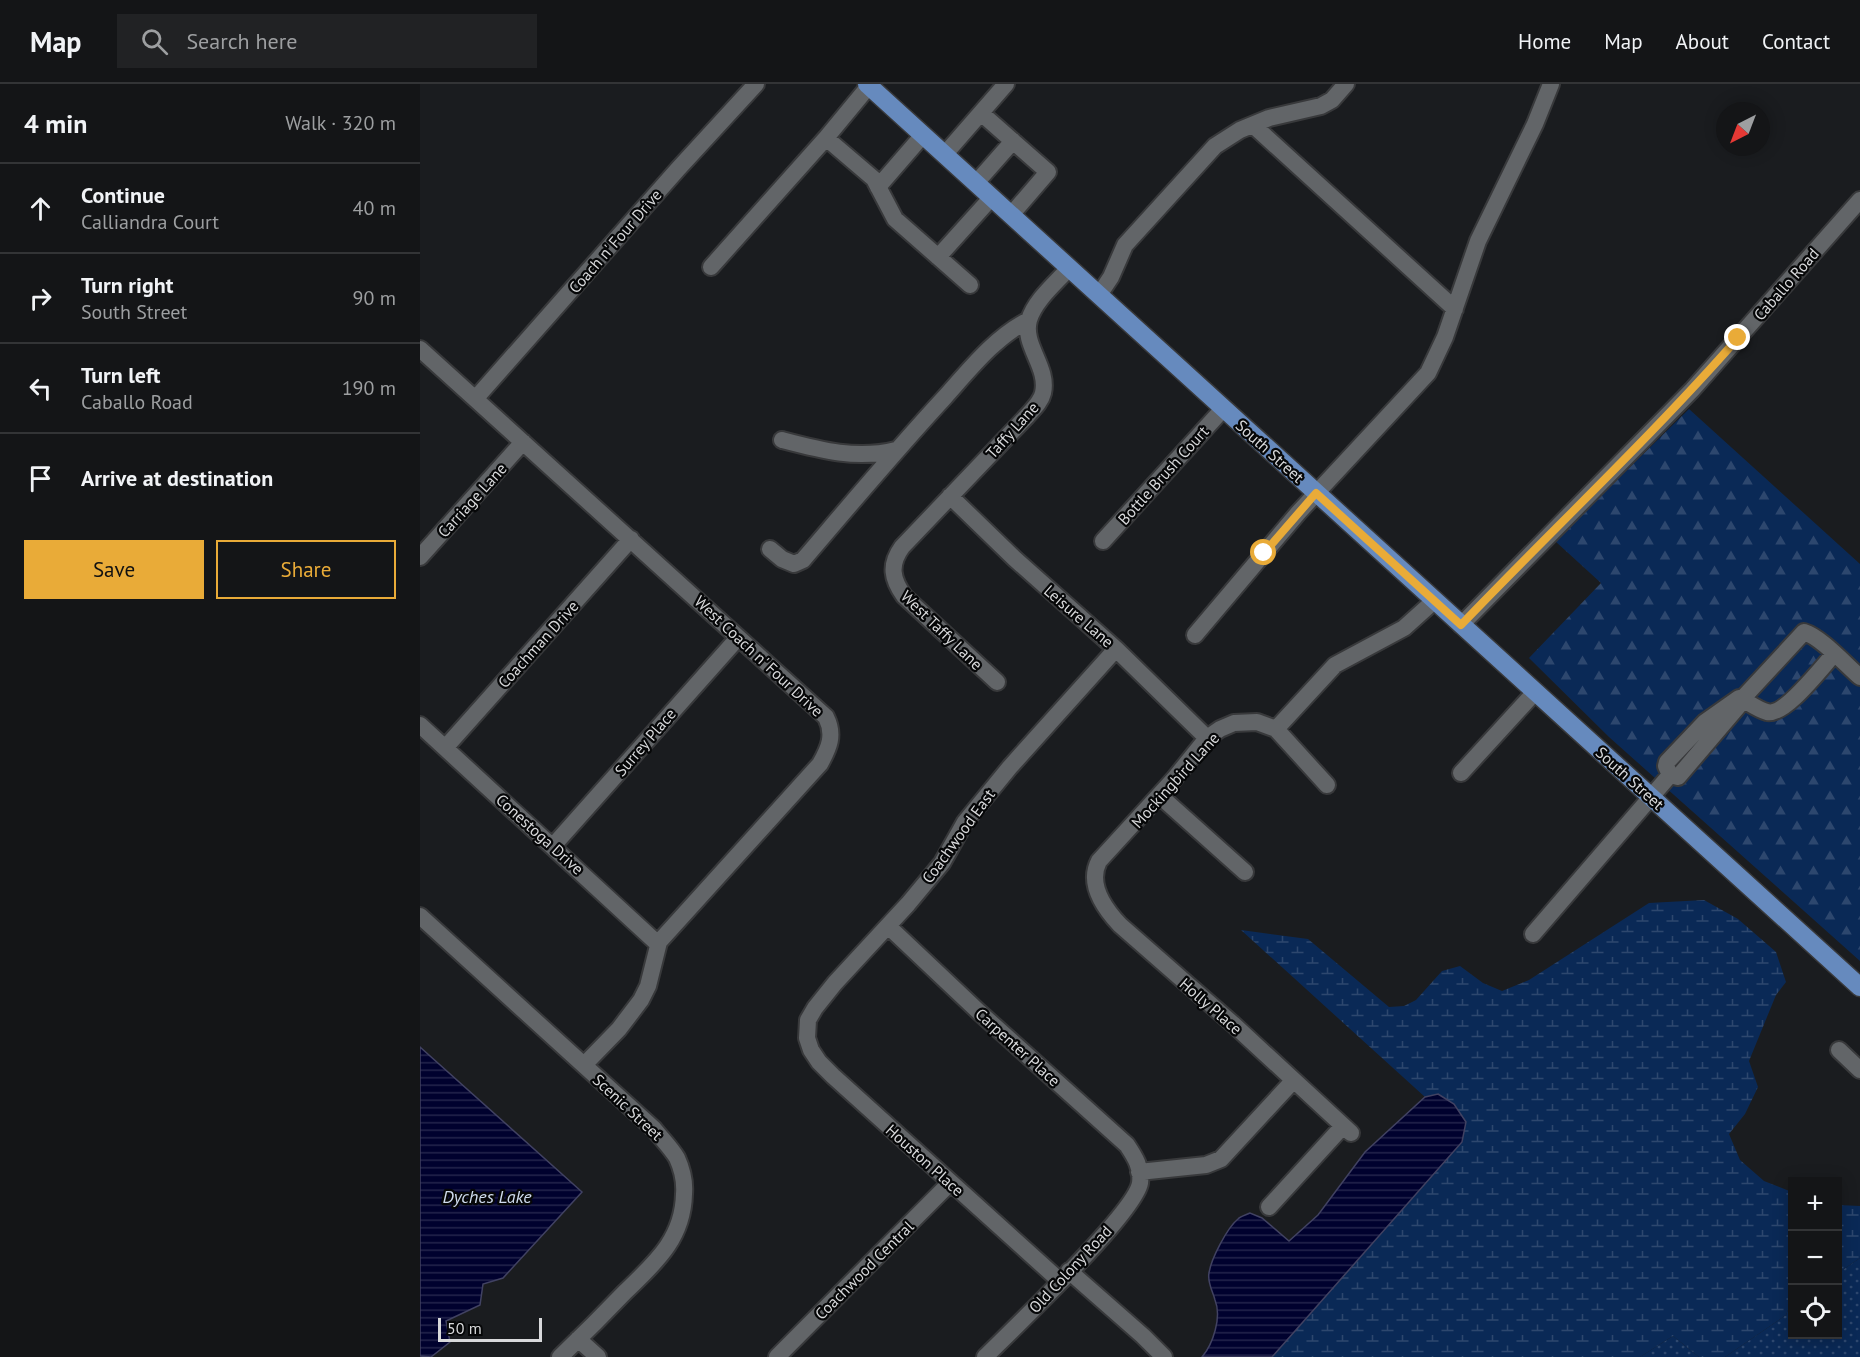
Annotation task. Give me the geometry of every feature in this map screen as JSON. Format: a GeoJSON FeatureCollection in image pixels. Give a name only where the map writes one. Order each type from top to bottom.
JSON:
{"type":"FeatureCollection","features":[{"type":"Feature","properties":{"kind":"main road","name":"South Street"},"geometry":{"type":"LineString","coordinates":[[868,85],[1860,987]]}},
{"type":"Feature","properties":{"kind":"street","name":"Coach n' Four Drive"},"geometry":{"type":"LineString","coordinates":[[476,399],[678,169],[756,84]]}},
{"type":"Feature","properties":{"kind":"street"},"geometry":{"type":"LineString","coordinates":[[945,154],[1006,84]]}},
{"type":"Feature","properties":{"kind":"street"},"geometry":{"type":"LineString","coordinates":[[1099,295],[1111,277],[1125,245],[1215,146],[1240,130],[1269,118],[1321,106],[1332,100],[1346,84]]}},
{"type":"Feature","properties":{"kind":"street"},"geometry":{"type":"LineString","coordinates":[[1195,635],[1316,493],[1428,373],[1446,337],[1478,241],[1535,124],[1551,84]]}},
{"type":"Feature","properties":{"kind":"street"},"geometry":{"type":"LineString","coordinates":[[711,267],[826,138],[868,85]]}},
{"type":"Feature","properties":{"kind":"street"},"geometry":{"type":"LineString","coordinates":[[981,113],[1048,172],[1011,215]]}},
{"type":"Feature","properties":{"kind":"street"},"geometry":{"type":"LineString","coordinates":[[1252,125],[1455,309]]}},
{"type":"Feature","properties":{"kind":"street"},"geometry":{"type":"LineString","coordinates":[[878,188],[923,135]]}},
{"type":"Feature","properties":{"kind":"street"},"geometry":{"type":"LineString","coordinates":[[826,138],[874,179],[895,219],[970,285]]}},
{"type":"Feature","properties":{"kind":"street"},"geometry":{"type":"LineString","coordinates":[[976,183],[1013,141]]}},
{"type":"Feature","properties":{"kind":"street"},"geometry":{"type":"LineString","coordinates":[[938,256],[992,198]]}},
{"type":"Feature","properties":{"kind":"street","name":"Caballo Road"},"geometry":{"type":"LineString","coordinates":[[1461,625],[1551,531],[1664,420],[1860,200]]}},
{"type":"Feature","properties":{"kind":"street"},"geometry":{"type":"LineString","coordinates":[[770,549],[782,559],[794,564],[803,560],[896,450],[977,362],[1013,328],[1029,320],[1036,307],[1069,268]]}},
{"type":"Feature","properties":{"kind":"street","name":"Taffy Lane"},"geometry":{"type":"LineString","coordinates":[[893,574],[896,558],[902,547],[1040,400],[1044,379],[1028,329],[1029,320]]}},
{"type":"Feature","properties":{"kind":"street","name":"West Coach n' Four Drive"},"geometry":{"type":"LineString","coordinates":[[420,349],[631,539],[737,639],[826,717],[831,734],[829,748],[820,764],[658,944],[648,986],[641,1000],[619,1029],[584,1065]]}},
{"type":"Feature","properties":{"kind":"street","name":"Bottle Brush Court"},"geometry":{"type":"LineString","coordinates":[[1103,541],[1223,409]]}},
{"type":"Feature","properties":{"kind":"street"},"geometry":{"type":"LineString","coordinates":[[782,440],[834,452],[862,455],[883,454],[896,450]]}},
{"type":"Feature","properties":{"kind":"street","name":"Carriage Lane"},"geometry":{"type":"LineString","coordinates":[[420,557],[523,442]]}},
{"type":"Feature","properties":{"kind":"street","name":"Leisure Lane"},"geometry":{"type":"LineString","coordinates":[[950,496],[1015,559],[1116,649],[1208,738]]}},
{"type":"Feature","properties":{"kind":"street","name":"Coachman Drive"},"geometry":{"type":"LineString","coordinates":[[445,748],[631,539]]}},
{"type":"Feature","properties":{"kind":"street","name":"West Taffy Lane"},"geometry":{"type":"LineString","coordinates":[[893,574],[897,587],[904,596],[997,682]]}},
{"type":"Feature","properties":{"kind":"street"},"geometry":{"type":"LineString","coordinates":[[1327,785],[1276,729],[1335,665],[1404,628],[1434,600]]}},
{"type":"Feature","properties":{"kind":"street"},"geometry":{"type":"LineString","coordinates":[[1533,934],[1670,775],[1678,777],[1742,699],[1804,632],[1811,634],[1860,677]]}},
{"type":"Feature","properties":{"kind":"street","name":"Surrey Place"},"geometry":{"type":"LineString","coordinates":[[553,846],[737,639]]}},
{"type":"Feature","properties":{"kind":"street","name":"Coachwood East"},"geometry":{"type":"LineString","coordinates":[[806,1028],[811,1014],[835,983],[942,863],[965,822],[987,794],[1116,649]]}},
{"type":"Feature","properties":{"kind":"street"},"geometry":{"type":"LineString","coordinates":[[1742,699],[1767,712],[1775,712],[1787,704],[1834,654]]}},
{"type":"Feature","properties":{"kind":"street"},"geometry":{"type":"LineString","coordinates":[[1461,773],[1535,692]]}},
{"type":"Feature","properties":{"kind":"street","name":"Mockingbird Lane"},"geometry":{"type":"LineString","coordinates":[[1097,866],[1208,738],[1220,729],[1246,721],[1257,722],[1276,729]]}},
{"type":"Feature","properties":{"kind":"street","name":"Conestoga Drive"},"geometry":{"type":"LineString","coordinates":[[420,725],[658,944]]}},
{"type":"Feature","properties":{"kind":"street"},"geometry":{"type":"LineString","coordinates":[[1160,796],[1245,872]]}},
{"type":"Feature","properties":{"kind":"street","name":"Holly Place"},"geometry":{"type":"LineString","coordinates":[[1097,866],[1096,884],[1100,898],[1108,912],[1347,1130],[1269,1208]]}},
{"type":"Feature","properties":{"kind":"street","name":"Scenic Street"},"geometry":{"type":"LineString","coordinates":[[420,916],[654,1130],[677,1159],[682,1173],[684,1197],[681,1223],[670,1243],[654,1264],[560,1357]]}},
{"type":"Feature","properties":{"kind":"street","name":"Carpenter Place"},"geometry":{"type":"LineString","coordinates":[[888,926],[1127,1145],[1138,1164],[1139,1172]]}},
{"type":"Feature","properties":{"kind":"street","name":"Houston Place"},"geometry":{"type":"LineString","coordinates":[[806,1028],[811,1050],[819,1062],[950,1183],[1143,1336],[1164,1357]]}},
{"type":"Feature","properties":{"kind":"street"},"geometry":{"type":"LineString","coordinates":[[1839,1050],[1860,1070]]}},
{"type":"Feature","properties":{"kind":"street"},"geometry":{"type":"LineString","coordinates":[[1139,1172],[1206,1165],[1221,1159],[1293,1081]]}},
{"type":"Feature","properties":{"kind":"street","name":"Old Colony Road"},"geometry":{"type":"LineString","coordinates":[[985,1357],[1065,1276],[1125,1208],[1137,1191],[1140,1183],[1139,1172]]}},
{"type":"Feature","properties":{"kind":"street","name":"Coachwood Central"},"geometry":{"type":"LineString","coordinates":[[777,1357],[950,1183]]}},
{"type":"Feature","properties":{"kind":"street"},"geometry":{"type":"LineString","coordinates":[[578,1339],[598,1357]]}},
{"type":"Feature","properties":{"kind":"green space"},"geometry":{"type":"Polygon","coordinates":[[[1689,409],[1860,564],[1860,961],[1609,737],[1529,658],[1601,583],[1555,541],[1689,409]]]}},
{"type":"Feature","properties":{"kind":"green space"},"geometry":{"type":"Polygon","coordinates":[[[1704,900],[1738,919],[1776,952],[1786,982],[1776,995],[1749,1061],[1758,1087],[1745,1114],[1729,1134],[1740,1160],[1764,1181],[1788,1190],[1788,1310],[1786,1315],[1725,1357],[1699,1357],[1673,1336],[1640,1357],[1272,1357],[1462,1142],[1438,1094],[1425,1097],[1241,930],[1308,939],[1389,1007],[1404,1006],[1416,1000],[1442,971],[1460,966],[1483,983],[1502,991],[1529,980],[1649,903],[1704,900]]]}},
{"type":"Feature","properties":{"kind":"green space"},"geometry":{"type":"Polygon","coordinates":[[[1842,1205],[1860,1206],[1860,1258],[1842,1270],[1842,1205]]]}},
{"type":"Feature","properties":{"kind":"green space"},"geometry":{"type":"Polygon","coordinates":[[[1860,1258],[1860,1357],[1725,1357],[1786,1315],[1788,1310],[1788,1339],[1842,1339],[1842,1270],[1860,1258]]]}},
{"type":"Feature","properties":{"kind":"green space"},"geometry":{"type":"Polygon","coordinates":[[[1673,1336],[1699,1357],[1640,1357],[1673,1336]]]}},
{"type":"Feature","properties":{"kind":"water","name":"Dyches Lake"},"geometry":{"type":"Polygon","coordinates":[[[420,1047],[582,1192],[503,1278],[483,1284],[480,1305],[446,1321],[450,1342],[431,1357],[420,1356],[420,1047]]]}},
{"type":"Feature","properties":{"kind":"water"},"geometry":{"type":"Polygon","coordinates":[[[1438,1094],[1454,1104],[1466,1122],[1462,1142],[1272,1357],[1202,1357],[1213,1338],[1217,1322],[1217,1307],[1209,1280],[1210,1267],[1220,1244],[1234,1223],[1250,1213],[1262,1218],[1289,1241],[1318,1215],[1365,1152],[1425,1097],[1438,1094]]]}},
{"type":"Feature","properties":{"kind":"route"},"geometry":{"type":"LineString","coordinates":[[1264,553],[1316,493],[1461,625],[1551,531],[1648,437],[1738,338]]}}]}
